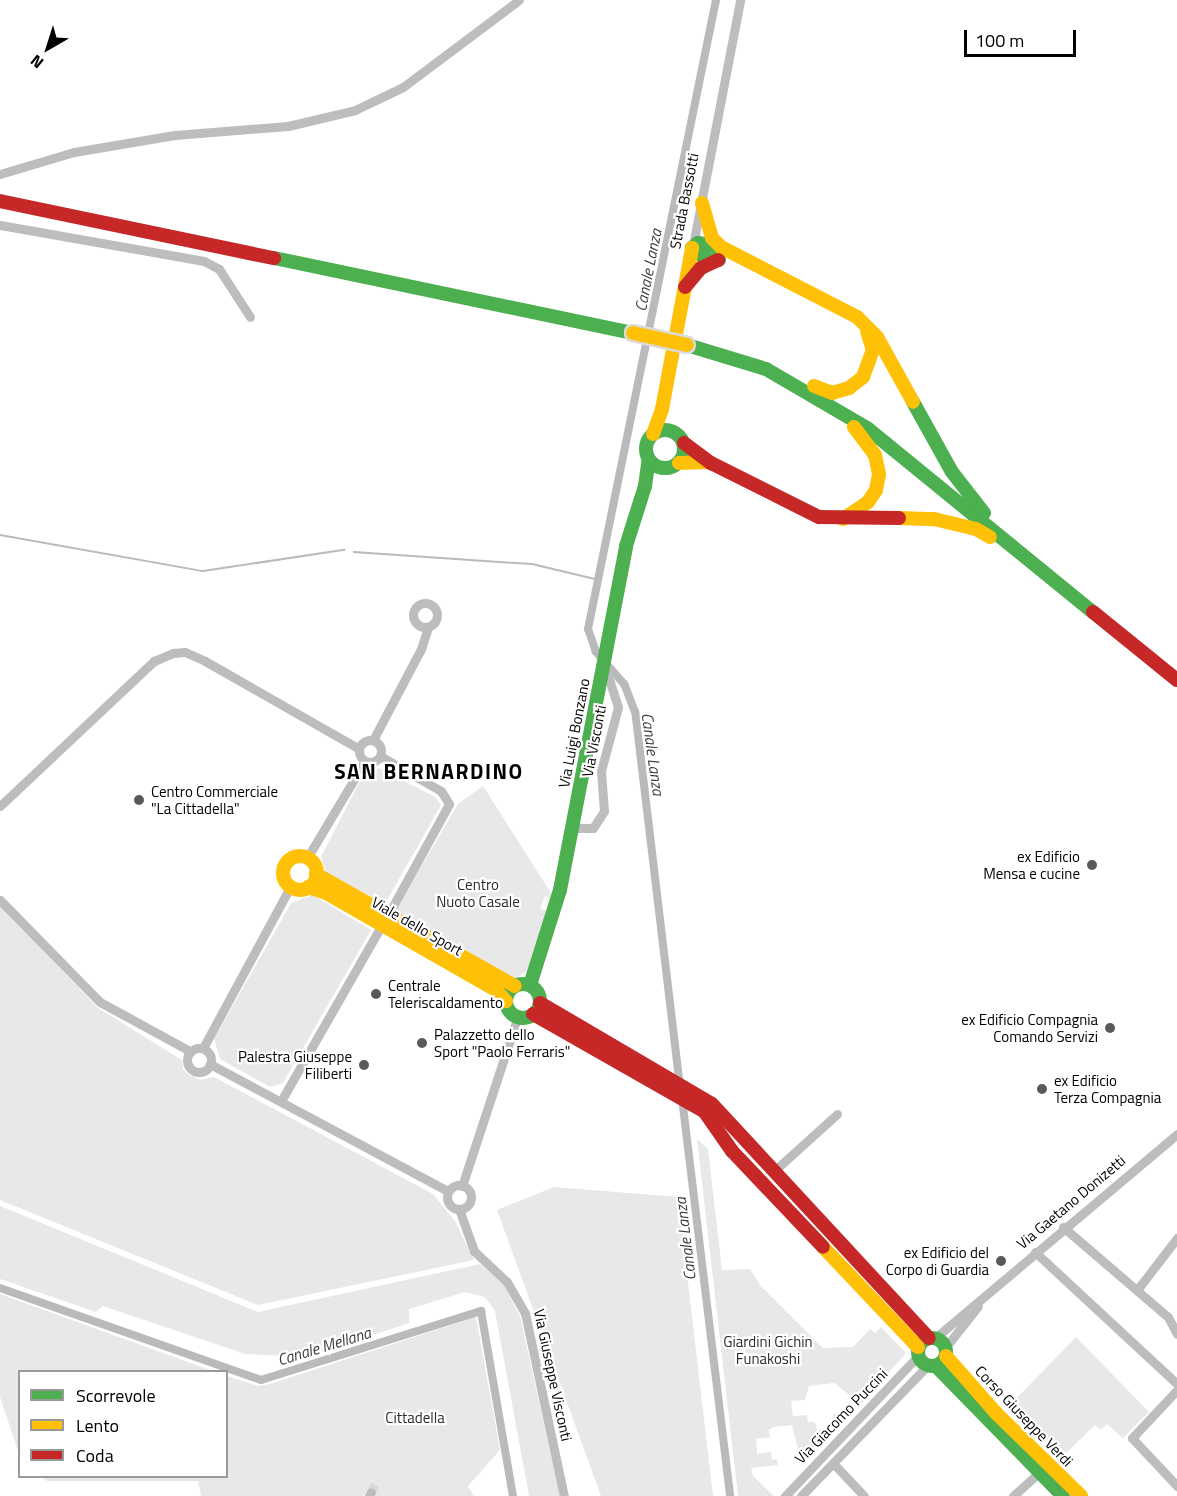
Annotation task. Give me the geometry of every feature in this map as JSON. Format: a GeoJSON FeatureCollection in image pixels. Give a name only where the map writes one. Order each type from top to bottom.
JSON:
{"type":"FeatureCollection","features":[{"type":"Feature","properties":{"kind":"main road"},"geometry":{"type":"LineString","coordinates":[[1,201],[633,333],[740,360],[796,384],[867,428],[1177,680]]}},
{"type":"Feature","properties":{"kind":"main road"},"geometry":{"type":"LineString","coordinates":[[702,203],[712,238],[720,254]]}},
{"type":"Feature","properties":{"kind":"main road"},"geometry":{"type":"LineString","coordinates":[[692,248],[696,255],[720,254],[735,257],[818,294],[857,316],[893,362],[964,490],[1000,528],[1055,573],[1074,597]]}},
{"type":"Feature","properties":{"kind":"main road","name":"Strada Bassotti"},"geometry":{"type":"LineString","coordinates":[[653,434],[662,409],[692,248]]}},
{"type":"Feature","properties":{"kind":"main road"},"geometry":{"type":"LineString","coordinates":[[685,287],[701,268],[720,254]]}},
{"type":"Feature","properties":{"kind":"main road"},"geometry":{"type":"LineString","coordinates":[[740,360],[751,358],[776,366],[832,393],[849,388],[863,377],[873,350],[857,316]]}},
{"type":"Feature","properties":{"kind":"main road"},"geometry":{"type":"LineString","coordinates":[[740,360],[830,410],[866,439],[875,455],[879,474],[876,490],[857,512],[840,520]]}},
{"type":"Feature","properties":{"kind":"main road"},"geometry":{"type":"LineString","coordinates":[[662,409],[679,437],[679,463]]}},
{"type":"Feature","properties":{"kind":"main road"},"geometry":{"type":"LineString","coordinates":[[711,463],[679,463],[661,468],[649,459],[646,446],[653,434],[663,429],[679,437],[711,463],[819,518],[840,520],[934,519],[976,529],[1047,582],[1074,597]]}},
{"type":"Feature","properties":{"kind":"main road","name":"Via Luigi Bonzano"},"geometry":{"type":"LineString","coordinates":[[530,986],[560,890],[626,546],[645,486],[649,459]]}},
{"type":"Feature","properties":{"kind":"main road","name":"Via Luigi Bonzano"},"geometry":{"type":"LineString","coordinates":[[645,486],[661,468]]}},
{"type":"Feature","properties":{"kind":"main road"},"geometry":{"type":"LineString","coordinates":[[295,857],[307,858],[316,874],[308,888],[290,887],[284,877],[285,864],[295,857]]}},
{"type":"Feature","properties":{"kind":"main road","name":"Viale dello Sport"},"geometry":{"type":"LineString","coordinates":[[316,874],[384,921],[496,990],[506,1001]]}},
{"type":"Feature","properties":{"kind":"main road","name":"Viale dello Sport"},"geometry":{"type":"LineString","coordinates":[[308,888],[384,921],[514,986]]}},
{"type":"Feature","properties":{"kind":"main road"},"geometry":{"type":"LineString","coordinates":[[514,986],[530,986],[538,993],[537,1008],[518,1016],[510,1010],[506,1001],[514,986]]}},
{"type":"Feature","properties":{"kind":"main road"},"geometry":{"type":"LineString","coordinates":[[537,1008],[692,1098]]}},
{"type":"Feature","properties":{"kind":"main road","name":"Corso Giuseppe Verdi"},"geometry":{"type":"LineString","coordinates":[[692,1098],[720,1111],[932,1352],[1042,1469],[1064,1496]]}},
{"type":"Feature","properties":{"kind":"main road","name":"Corso Giuseppe Verdi"},"geometry":{"type":"LineString","coordinates":[[692,1098],[710,1117],[738,1157],[806,1231],[932,1352]]}},
{"type":"Feature","properties":{"kind":"main road","name":"Corso Giuseppe Verdi"},"geometry":{"type":"LineString","coordinates":[[1042,1469],[1081,1496]]}},
{"type":"Feature","properties":{"kind":"street"},"geometry":{"type":"LineString","coordinates":[[0,174],[74,152],[175,135],[288,126],[355,110],[403,87],[519,0]]}},
{"type":"Feature","properties":{"kind":"street","name":"Strada Bassotti"},"geometry":{"type":"LineString","coordinates":[[692,248],[740,0]]}},
{"type":"Feature","properties":{"kind":"street"},"geometry":{"type":"LineString","coordinates":[[0,225],[204,261],[219,269],[250,317]]}},
{"type":"Feature","properties":{"kind":"street"},"geometry":{"type":"LineString","coordinates":[[373,740],[421,649],[428,627]]}},
{"type":"Feature","properties":{"kind":"street","name":"Via Visconti"},"geometry":{"type":"LineString","coordinates":[[573,828],[593,828],[604,811],[601,771],[618,707],[617,697],[604,675],[611,638],[618,631]]}},
{"type":"Feature","properties":{"kind":"street"},"geometry":{"type":"LineString","coordinates":[[0,806],[154,661],[173,653],[185,652],[205,661],[332,735],[359,748],[365,761]]}},
{"type":"Feature","properties":{"kind":"street"},"geometry":{"type":"LineString","coordinates":[[359,748],[363,742],[373,740],[381,746],[380,756],[372,762],[365,761]]}},
{"type":"Feature","properties":{"kind":"street"},"geometry":{"type":"LineString","coordinates":[[280,1101],[449,804],[441,791],[380,756]]}},
{"type":"Feature","properties":{"kind":"street"},"geometry":{"type":"LineString","coordinates":[[307,858],[365,761]]}},
{"type":"Feature","properties":{"kind":"street"},"geometry":{"type":"LineString","coordinates":[[0,900],[100,1002],[190,1051],[202,1048],[290,887]]}},
{"type":"Feature","properties":{"kind":"street"},"geometry":{"type":"LineString","coordinates":[[459,1209],[470,1199],[462,1186],[518,1016]]}},
{"type":"Feature","properties":{"kind":"street"},"geometry":{"type":"LineString","coordinates":[[190,1051],[187,1062],[194,1071],[202,1071],[210,1064],[211,1056],[202,1048]]}},
{"type":"Feature","properties":{"kind":"street"},"geometry":{"type":"LineString","coordinates":[[210,1064],[448,1191],[462,1186]]}},
{"type":"Feature","properties":{"kind":"street"},"geometry":{"type":"LineString","coordinates":[[774,1172],[837,1114]]}},
{"type":"Feature","properties":{"kind":"street","name":"Via Gaetano Donizetti"},"geometry":{"type":"LineString","coordinates":[[932,1352],[987,1295],[1063,1227],[1177,1134]]}},
{"type":"Feature","properties":{"kind":"street"},"geometry":{"type":"LineString","coordinates":[[738,1157],[750,1146]]}},
{"type":"Feature","properties":{"kind":"street","name":"Via Giuseppe Visconti"},"geometry":{"type":"LineString","coordinates":[[448,1191],[449,1205],[459,1209],[474,1251],[507,1281],[525,1313],[564,1496]]}},
{"type":"Feature","properties":{"kind":"street"},"geometry":{"type":"LineString","coordinates":[[806,1231],[817,1220]]}},
{"type":"Feature","properties":{"kind":"street"},"geometry":{"type":"LineString","coordinates":[[1063,1227],[1168,1317],[1177,1334]]}},
{"type":"Feature","properties":{"kind":"street"},"geometry":{"type":"LineString","coordinates":[[1137,1290],[1177,1238]]}},
{"type":"Feature","properties":{"kind":"street"},"geometry":{"type":"LineString","coordinates":[[1035,1252],[1177,1384]]}},
{"type":"Feature","properties":{"kind":"street","name":"Via Gaetano Donizetti"},"geometry":{"type":"LineString","coordinates":[[932,1352],[987,1295]]}},
{"type":"Feature","properties":{"kind":"street","name":"Via Giacomo Puccini"},"geometry":{"type":"LineString","coordinates":[[801,1496],[932,1352]]}},
{"type":"Feature","properties":{"kind":"street","name":"Via Giacomo Puccini"},"geometry":{"type":"LineString","coordinates":[[785,1496],[932,1352]]}},
{"type":"Feature","properties":{"kind":"street"},"geometry":{"type":"LineString","coordinates":[[1177,1390],[1132,1438],[1177,1486]]}},
{"type":"Feature","properties":{"kind":"street"},"geometry":{"type":"LineString","coordinates":[[833,1463],[864,1496]]}},
{"type":"Feature","properties":{"kind":"street"},"geometry":{"type":"LineString","coordinates":[[1013,1496],[1042,1469]]}},
{"type":"Feature","properties":{"kind":"green space"},"geometry":{"type":"Polygon","coordinates":[[[379,768],[435,797],[441,805],[385,904],[326,873],[321,857],[362,777],[379,768]]]}},
{"type":"Feature","properties":{"kind":"green space","name":"Centro Nuoto Casale"},"geometry":{"type":"Polygon","coordinates":[[[483,786],[551,893],[550,898],[545,896],[540,908],[546,911],[528,970],[514,980],[394,912],[458,804],[483,786]]]}},
{"type":"Feature","properties":{"kind":"green space"},"geometry":{"type":"Polygon","coordinates":[[[313,895],[371,930],[283,1083],[270,1087],[220,1059],[214,1039],[291,903],[313,895]]]}},
{"type":"Feature","properties":{"kind":"green space"},"geometry":{"type":"Polygon","coordinates":[[[0,904],[98,1008],[182,1060],[183,1069],[188,1074],[199,1080],[214,1077],[433,1194],[455,1221],[474,1260],[258,1305],[0,1200],[0,904]]]}},
{"type":"Feature","properties":{"kind":"green space","name":"Giardini Gichin Funakoshi"},"geometry":{"type":"Polygon","coordinates":[[[697,1139],[708,1149],[722,1270],[750,1269],[760,1285],[823,1348],[853,1347],[870,1329],[875,1333],[881,1327],[906,1353],[861,1404],[834,1383],[809,1386],[805,1400],[791,1401],[793,1416],[807,1415],[808,1422],[815,1422],[817,1430],[834,1429],[833,1414],[852,1414],[802,1466],[792,1425],[774,1427],[769,1430],[770,1437],[756,1439],[757,1454],[771,1452],[772,1460],[777,1459],[778,1465],[751,1468],[753,1476],[774,1496],[738,1496],[697,1139]]]}},
{"type":"Feature","properties":{"kind":"green space"},"geometry":{"type":"Polygon","coordinates":[[[554,1187],[678,1197],[713,1496],[601,1496],[497,1210],[554,1187]]]}},
{"type":"Feature","properties":{"kind":"green space"},"geometry":{"type":"Polygon","coordinates":[[[0,1206],[258,1312],[480,1264],[504,1285],[520,1316],[560,1496],[529,1496],[495,1311],[485,1297],[465,1292],[409,1309],[409,1323],[306,1357],[245,1354],[103,1306],[96,1312],[0,1279],[0,1206]]]}},
{"type":"Feature","properties":{"kind":"green space"},"geometry":{"type":"Polygon","coordinates":[[[0,1294],[210,1370],[18,1370],[18,1451],[0,1397],[0,1294]]]}},
{"type":"Feature","properties":{"kind":"green space","name":"Cittadella"},"geometry":{"type":"Polygon","coordinates":[[[476,1317],[500,1450],[468,1486],[474,1496],[373,1496],[368,1490],[364,1496],[201,1496],[198,1481],[47,1481],[43,1478],[228,1478],[228,1376],[258,1386],[476,1317]]]}},
{"type":"Feature","properties":{"kind":"green space"},"geometry":{"type":"Polygon","coordinates":[[[1076,1337],[1149,1412],[1123,1438],[1107,1424],[1101,1430],[1095,1425],[1061,1458],[1009,1406],[1076,1337]]]}},
{"type":"Feature","properties":{"kind":"waterway","name":"Canale Lanza"},"geometry":{"type":"LineString","coordinates":[[680,1087],[635,712],[624,684],[596,652],[588,629],[716,0]]}},
{"type":"Feature","properties":{"kind":"waterway"},"geometry":{"type":"LineString","coordinates":[[0,535],[203,571],[344,550]]}},
{"type":"Feature","properties":{"kind":"waterway"},"geometry":{"type":"LineString","coordinates":[[354,552],[532,564],[599,580]]}},
{"type":"Feature","properties":{"kind":"waterway","name":"Canale Lanza"},"geometry":{"type":"LineString","coordinates":[[682,1098],[730,1496]]}},
{"type":"Feature","properties":{"kind":"waterway","name":"Canale Mellana"},"geometry":{"type":"LineString","coordinates":[[0,1288],[261,1380],[481,1311],[513,1496]]}},
{"type":"Feature","properties":{"kind":"tunnel"},"geometry":{"type":"LineString","coordinates":[[371,1492],[377,1482]]}},
{"type":"Feature","properties":{"kind":"traffic: fast"},"geometry":{"type":"LineString","coordinates":[[719,260],[706,259],[692,248],[698,243],[721,247]]}},
{"type":"Feature","properties":{"kind":"traffic: fast"},"geometry":{"type":"LineString","coordinates":[[274,258],[633,333]]}},
{"type":"Feature","properties":{"kind":"traffic: fast"},"geometry":{"type":"LineString","coordinates":[[687,345],[766,369],[867,428],[1093,612]]}},
{"type":"Feature","properties":{"kind":"traffic: fast"},"geometry":{"type":"LineString","coordinates":[[913,402],[952,472],[984,513]]}},
{"type":"Feature","properties":{"kind":"traffic: fast"},"geometry":{"type":"LineString","coordinates":[[665,430],[679,435],[684,449],[679,463],[665,468],[651,463],[646,449],[651,435],[665,430]]}},
{"type":"Feature","properties":{"kind":"traffic: fast"},"geometry":{"type":"LineString","coordinates":[[530,985],[560,890],[626,546],[645,486],[649,459]]}},
{"type":"Feature","properties":{"kind":"traffic: fast"},"geometry":{"type":"LineString","coordinates":[[523,984],[535,989],[540,1001],[535,1013],[523,1018],[511,1013],[506,1001],[511,989],[523,984]]}},
{"type":"Feature","properties":{"kind":"traffic: fast"},"geometry":{"type":"LineString","coordinates":[[932,1338],[942,1342],[946,1352],[942,1362],[932,1366],[922,1362],[918,1352],[922,1342],[932,1338]]}},
{"type":"Feature","properties":{"kind":"traffic: fast"},"geometry":{"type":"LineString","coordinates":[[936,1366],[1063,1496]]}},
{"type":"Feature","properties":{"kind":"traffic: slow"},"geometry":{"type":"LineString","coordinates":[[702,203],[712,238],[721,247],[857,317],[877,337],[913,402]]}},
{"type":"Feature","properties":{"kind":"traffic: slow"},"geometry":{"type":"LineString","coordinates":[[653,434],[662,409],[692,248]]}},
{"type":"Feature","properties":{"kind":"traffic: slow"},"geometry":{"type":"LineString","coordinates":[[814,386],[832,393],[849,388],[863,377],[873,350],[867,332]]}},
{"type":"Feature","properties":{"kind":"traffic: slow"},"geometry":{"type":"LineString","coordinates":[[633,333],[687,345]]}},
{"type":"Feature","properties":{"kind":"traffic: slow"},"geometry":{"type":"LineString","coordinates":[[843,519],[868,502],[876,490],[879,474],[875,455],[854,427]]}},
{"type":"Feature","properties":{"kind":"traffic: slow"},"geometry":{"type":"LineString","coordinates":[[679,463],[708,462]]}},
{"type":"Feature","properties":{"kind":"traffic: slow"},"geometry":{"type":"LineString","coordinates":[[899,518],[934,519],[976,529],[990,537]]}},
{"type":"Feature","properties":{"kind":"traffic: slow"},"geometry":{"type":"LineString","coordinates":[[300,856],[312,861],[317,873],[312,885],[300,890],[288,885],[283,873],[288,861],[300,856]]}},
{"type":"Feature","properties":{"kind":"traffic: slow"},"geometry":{"type":"LineString","coordinates":[[316,874],[515,986]]}},
{"type":"Feature","properties":{"kind":"traffic: slow"},"geometry":{"type":"LineString","coordinates":[[308,887],[326,893],[496,990],[506,1001]]}},
{"type":"Feature","properties":{"kind":"traffic: slow"},"geometry":{"type":"LineString","coordinates":[[823,1247],[918,1347]]}},
{"type":"Feature","properties":{"kind":"traffic: slow"},"geometry":{"type":"LineString","coordinates":[[946,1356],[996,1413],[1081,1496]]}},
{"type":"Feature","properties":{"kind":"traffic: jam"},"geometry":{"type":"LineString","coordinates":[[0,201],[274,258]]}},
{"type":"Feature","properties":{"kind":"traffic: jam"},"geometry":{"type":"LineString","coordinates":[[685,287],[701,268],[718,260]]}},
{"type":"Feature","properties":{"kind":"traffic: jam"},"geometry":{"type":"LineString","coordinates":[[684,443],[711,463],[819,517],[899,518]]}},
{"type":"Feature","properties":{"kind":"traffic: jam"},"geometry":{"type":"LineString","coordinates":[[1093,612],[1177,680]]}},
{"type":"Feature","properties":{"kind":"traffic: jam"},"geometry":{"type":"LineString","coordinates":[[540,1003],[712,1104],[929,1338]]}},
{"type":"Feature","properties":{"kind":"traffic: jam"},"geometry":{"type":"LineString","coordinates":[[533,1014],[704,1111],[732,1151],[823,1247]]}},
{"type":"Feature","properties":{"kind":"place","name":"Centro Commerciale \"La Cittadella\""},"geometry":{"type":"Point","coordinates":[139,800]}},
{"type":"Feature","properties":{"kind":"place","name":"ex Edificio Mensa e cucine"},"geometry":{"type":"Point","coordinates":[1092,865]}},
{"type":"Feature","properties":{"kind":"place","name":"Centrale Teleriscaldamento"},"geometry":{"type":"Point","coordinates":[376,994]}},
{"type":"Feature","properties":{"kind":"place","name":"ex Edificio Compagnia Comando Servizi"},"geometry":{"type":"Point","coordinates":[1110,1028]}},
{"type":"Feature","properties":{"kind":"place","name":"Palazzetto dello Sport \"Paolo Ferraris\""},"geometry":{"type":"Point","coordinates":[422,1043]}},
{"type":"Feature","properties":{"kind":"place","name":"Palestra Giuseppe Filiberti"},"geometry":{"type":"Point","coordinates":[364,1065]}},
{"type":"Feature","properties":{"kind":"place","name":"ex Edificio Terza Compagnia"},"geometry":{"type":"Point","coordinates":[1042,1089]}},
{"type":"Feature","properties":{"kind":"place","name":"ex Edificio del Corpo di Guardia"},"geometry":{"type":"Point","coordinates":[1001,1261]}},
{"type":"Feature","properties":{"kind":"district","name":"SAN BERNARDINO"},"geometry":{"type":"Point","coordinates":[429,771]}}]}
